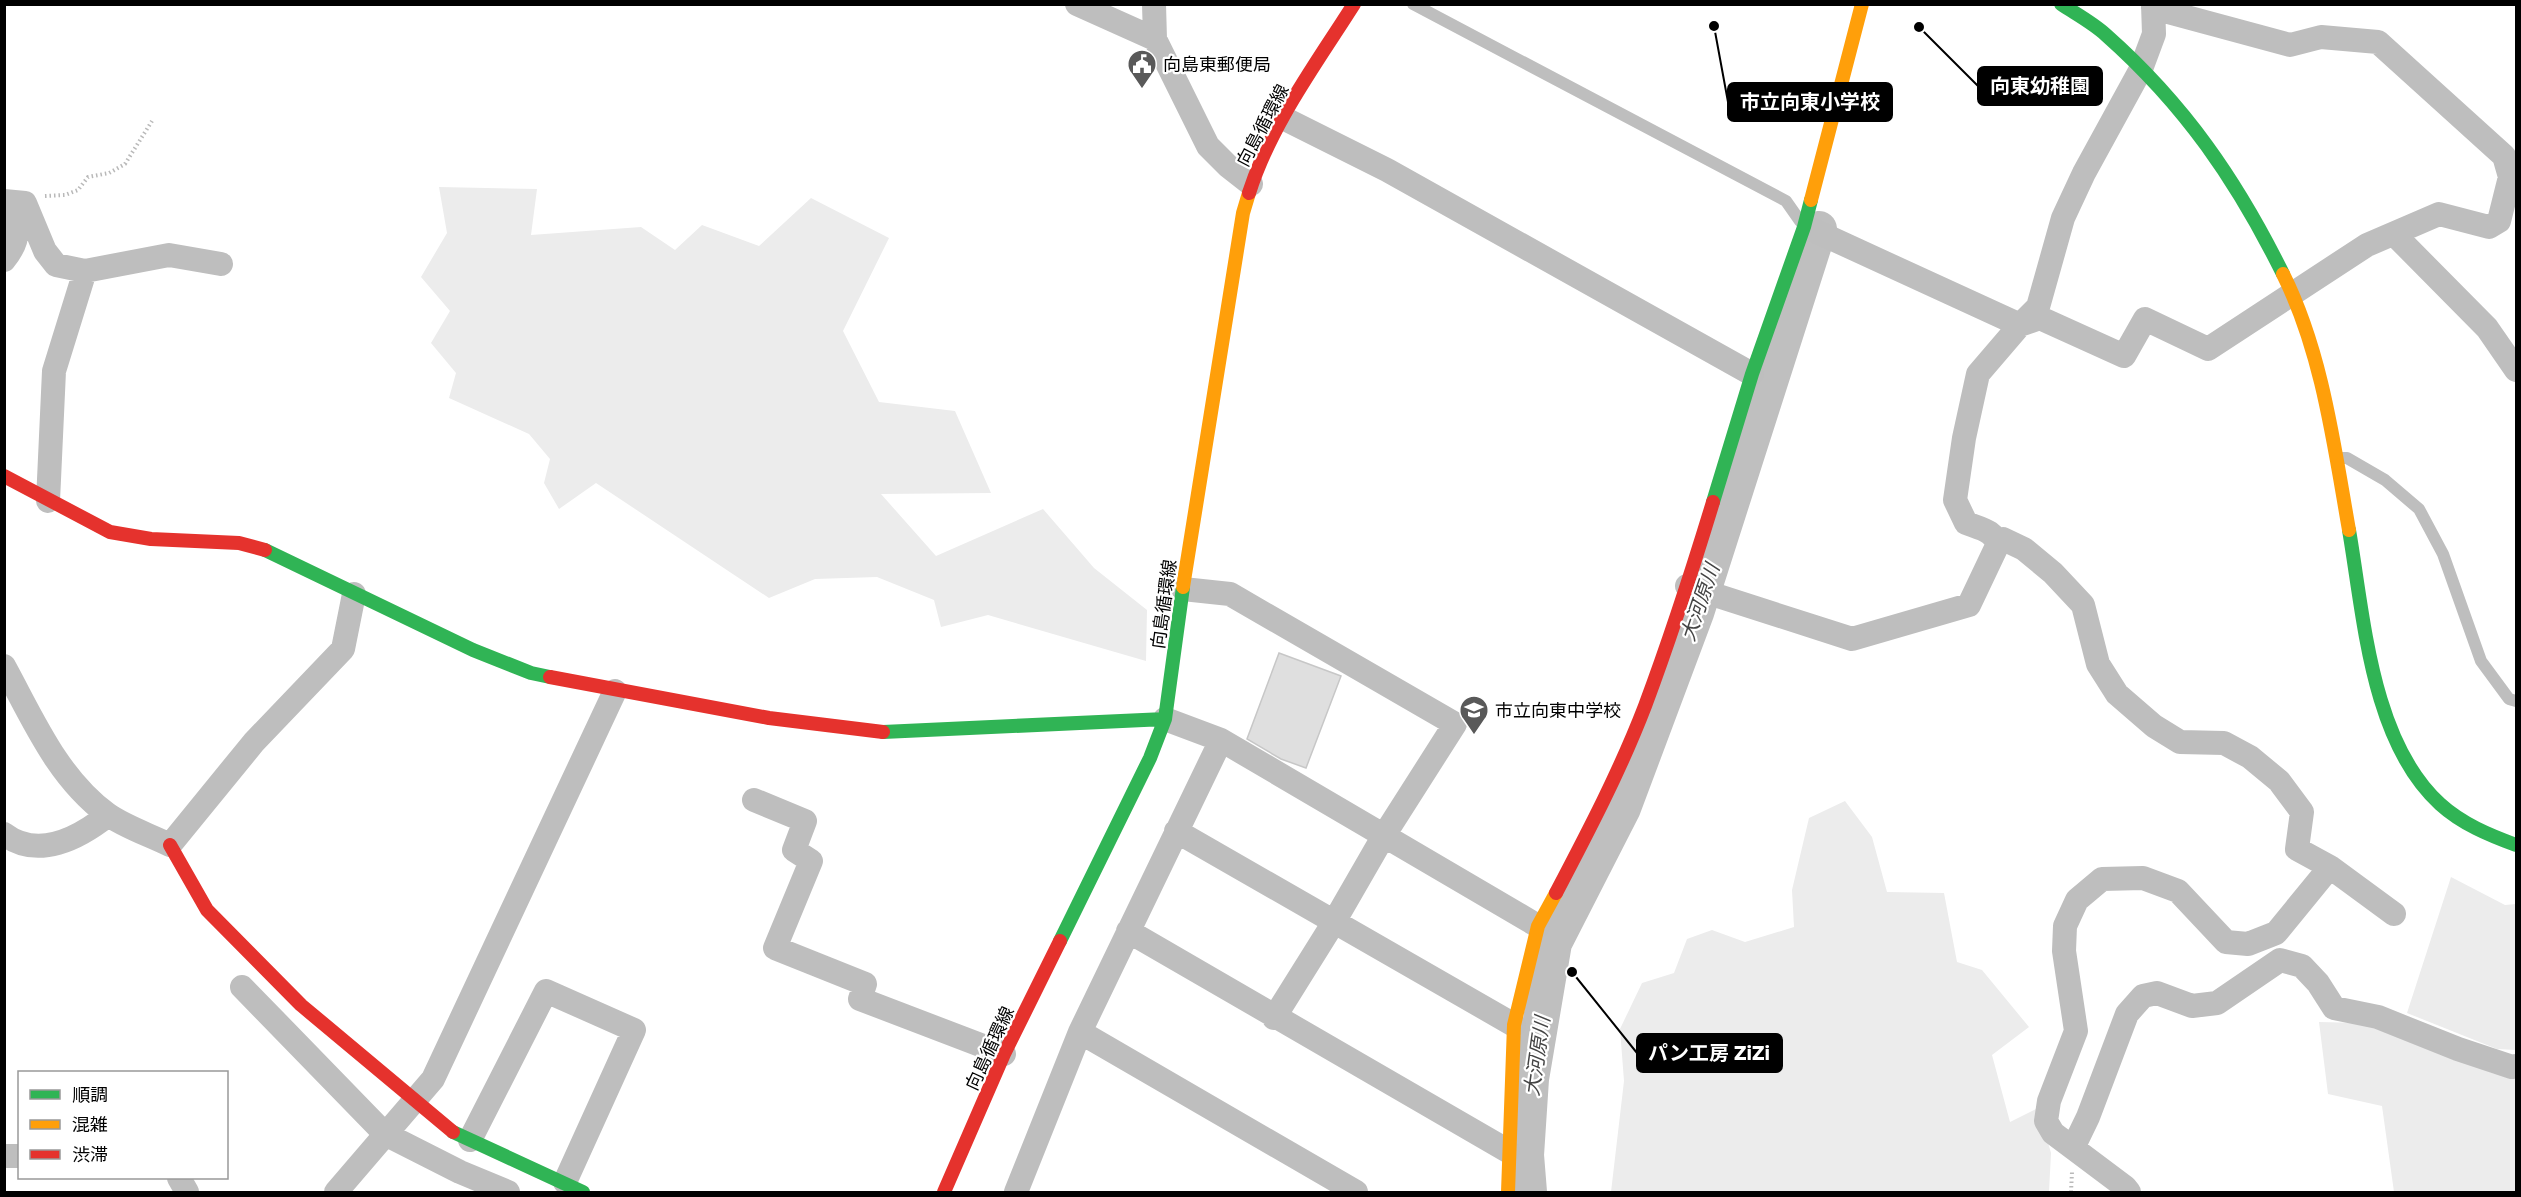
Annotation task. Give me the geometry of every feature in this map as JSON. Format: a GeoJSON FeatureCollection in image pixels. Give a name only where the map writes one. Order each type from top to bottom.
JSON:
{"type":"FeatureCollection","features":[{"type":"Feature","properties":{"kind":"street"},"geometry":{"type":"LineString","coordinates":[[1077,4],[1155,39]]}},
{"type":"Feature","properties":{"kind":"street"},"geometry":{"type":"LineString","coordinates":[[1154,4],[1155,39],[1208,146],[1228,166],[1251,183]]}},
{"type":"Feature","properties":{"kind":"street","name":"向島循環線"},"geometry":{"type":"LineString","coordinates":[[944,1192],[1005,1054],[1150,758],[1165,719],[1235,259],[1251,183],[1283,118],[1354,4]]}},
{"type":"Feature","properties":{"kind":"street"},"geometry":{"type":"LineString","coordinates":[[1508,1192],[1514,1025],[1538,926],[1596,816],[1644,708],[1687,586],[1752,374],[1815,231],[1862,4]]}},
{"type":"Feature","properties":{"kind":"street"},"geometry":{"type":"LineString","coordinates":[[2061,4],[2104,34],[2174,101],[2218,159],[2257,221],[2293,294],[2326,400],[2375,684],[2385,716],[2405,764],[2433,800],[2462,821],[2517,845]]}},
{"type":"Feature","properties":{"kind":"street"},"geometry":{"type":"LineString","coordinates":[[1687,586],[1852,639],[1969,605],[1997,546],[1993,535],[1966,523],[1955,500],[1964,438],[1978,374],[2020,325],[2038,307],[2062,218],[2141,69],[2154,34],[2153,6],[2290,45],[2321,37],[2378,42],[2504,156],[2510,177],[2499,221],[2489,227],[2439,214],[2367,245],[2208,349],[2145,319],[2124,356],[2040,318],[2020,325],[1815,231]]}},
{"type":"Feature","properties":{"kind":"street"},"geometry":{"type":"LineString","coordinates":[[1283,118],[1387,170],[1752,374]]}},
{"type":"Feature","properties":{"kind":"street"},"geometry":{"type":"LineString","coordinates":[[4,260],[14,248],[17,234],[12,202]]}},
{"type":"Feature","properties":{"kind":"street"},"geometry":{"type":"LineString","coordinates":[[12,202],[56,266],[85,272],[169,255],[221,264]]}},
{"type":"Feature","properties":{"kind":"street"},"geometry":{"type":"LineString","coordinates":[[2394,234],[2487,328],[2517,370]]}},
{"type":"Feature","properties":{"kind":"street"},"geometry":{"type":"LineString","coordinates":[[48,501],[54,372],[85,272]]}},
{"type":"Feature","properties":{"kind":"street"},"geometry":{"type":"LineString","coordinates":[[4,476],[110,532],[151,539],[239,543],[274,552],[354,594],[473,650],[531,673],[615,692],[769,718],[892,733],[1165,719],[1221,740],[1538,926]]}},
{"type":"Feature","properties":{"kind":"street"},"geometry":{"type":"LineString","coordinates":[[1997,541],[2003,539],[2024,549],[2053,573],[2083,604],[2098,664],[2117,694],[2154,726],[2180,742],[2224,743],[2250,757],[2279,781],[2302,812],[2297,849],[2330,867],[2394,914]]}},
{"type":"Feature","properties":{"kind":"street"},"geometry":{"type":"LineString","coordinates":[[1184,589],[1230,594],[1455,724],[1383,837],[1334,922],[1274,1018]]}},
{"type":"Feature","properties":{"kind":"street"},"geometry":{"type":"LineString","coordinates":[[170,845],[254,742],[343,649],[354,594]]}},
{"type":"Feature","properties":{"kind":"street"},"geometry":{"type":"LineString","coordinates":[[4,666],[52,756],[83,792],[108,814],[170,845],[207,910],[301,1005],[447,1130],[574,1187],[634,1030],[546,991],[470,1140]]}},
{"type":"Feature","properties":{"kind":"street"},"geometry":{"type":"LineString","coordinates":[[336,1192],[433,1079],[615,692]]}},
{"type":"Feature","properties":{"kind":"street"},"geometry":{"type":"LineString","coordinates":[[1016,1192],[1080,1032],[1221,740]]}},
{"type":"Feature","properties":{"kind":"street"},"geometry":{"type":"LineString","coordinates":[[754,800],[805,821],[794,850],[811,861],[775,948],[865,984],[860,999],[1005,1054]]}},
{"type":"Feature","properties":{"kind":"street"},"geometry":{"type":"LineString","coordinates":[[6,836],[33,847],[52,846],[96,824],[108,814]]}},
{"type":"Feature","properties":{"kind":"street"},"geometry":{"type":"LineString","coordinates":[[1176,831],[1514,1025]]}},
{"type":"Feature","properties":{"kind":"street"},"geometry":{"type":"LineString","coordinates":[[2129,1192],[2053,1133],[2046,1121],[2049,1101],[2076,1031],[2064,951],[2065,926],[2077,900],[2102,879],[2143,878],[2178,891],[2226,942],[2248,944],[2276,933],[2330,867]]}},
{"type":"Feature","properties":{"kind":"street"},"geometry":{"type":"LineString","coordinates":[[1128,931],[1274,1018],[1508,1151]]}},
{"type":"Feature","properties":{"kind":"street"},"geometry":{"type":"LineString","coordinates":[[2073,1148],[2088,1118],[2127,1014],[2143,996],[2157,993],[2192,1006],[2217,1003],[2280,960],[2302,966],[2318,983],[2334,1008],[2378,1017],[2458,1049],[2517,1066]]}},
{"type":"Feature","properties":{"kind":"street"},"geometry":{"type":"LineString","coordinates":[[242,987],[385,1134],[460,1172],[508,1192]]}},
{"type":"Feature","properties":{"kind":"street"},"geometry":{"type":"LineString","coordinates":[[1080,1032],[1356,1192]]}},
{"type":"Feature","properties":{"kind":"lane"},"geometry":{"type":"LineString","coordinates":[[1413,4],[1786,201],[1815,231]]}},
{"type":"Feature","properties":{"kind":"lane"},"geometry":{"type":"LineString","coordinates":[[2335,458],[2347,458],[2385,480],[2419,509],[2443,554],[2481,661],[2509,699],[2517,701]]}},
{"type":"Feature","properties":{"kind":"path"},"geometry":{"type":"LineString","coordinates":[[12,202],[48,195],[65,195],[78,190],[88,177],[109,173],[125,164],[152,122]]}},
{"type":"Feature","properties":{"kind":"shaded area"},"geometry":{"type":"Polygon","coordinates":[[[439,187],[537,189],[531,235],[641,227],[675,250],[702,225],[759,246],[811,198],[889,238],[843,331],[879,402],[955,411],[991,493],[881,494],[936,556],[1043,509],[1094,568],[1147,610],[1146,661],[988,615],[941,627],[934,600],[877,577],[815,579],[769,598],[596,483],[559,509],[544,483],[550,459],[529,434],[449,398],[456,373],[431,343],[450,311],[421,277],[447,233],[439,187]]]}},
{"type":"Feature","properties":{"kind":"shaded area"},"geometry":{"type":"Polygon","coordinates":[[[1845,801],[1872,837],[1887,892],[1944,893],[1957,962],[1982,970],[2029,1027],[1992,1055],[2010,1122],[2038,1108],[2051,1153],[2049,1192],[1611,1192],[1624,1081],[1620,1029],[1642,983],[1674,973],[1687,939],[1712,930],[1745,942],[1794,927],[1792,890],[1809,818],[1845,801]]]}},
{"type":"Feature","properties":{"kind":"shaded area"},"geometry":{"type":"Polygon","coordinates":[[[2451,877],[2505,905],[2516,904],[2516,1050],[2497,1049],[2407,1013],[2451,877]]]}},
{"type":"Feature","properties":{"kind":"shaded area"},"geometry":{"type":"Polygon","coordinates":[[[2319,1022],[2362,1023],[2435,1049],[2492,1073],[2516,1077],[2516,1192],[2394,1192],[2382,1106],[2328,1094],[2319,1022]]]}},
{"type":"Feature","properties":{"kind":"building"},"geometry":{"type":"Polygon","coordinates":[[[1279,653],[1341,676],[1306,768],[1281,759],[1247,739],[1279,653]]]}},
{"type":"Feature","properties":{"kind":"waterway","name":"大河原川"},"geometry":{"type":"LineString","coordinates":[[1529,1192],[1526,1155],[1531,1079],[1554,943],[1623,808],[1696,613],[1819,229]]}},
{"type":"Feature","properties":{"kind":"traffic: fast"},"geometry":{"type":"LineString","coordinates":[[2061,4],[2106,35],[2161,89],[2185,117],[2228,176],[2283,274]]}},
{"type":"Feature","properties":{"kind":"traffic: fast"},"geometry":{"type":"LineString","coordinates":[[1713,502],[1752,374],[1804,227],[1811,200]]}},
{"type":"Feature","properties":{"kind":"traffic: fast"},"geometry":{"type":"LineString","coordinates":[[2349,530],[2374,676],[2385,713],[2399,747],[2417,778],[2448,811],[2486,833],[2516,845]]}},
{"type":"Feature","properties":{"kind":"traffic: fast"},"geometry":{"type":"LineString","coordinates":[[265,550],[473,650],[531,673],[550,677]]}},
{"type":"Feature","properties":{"kind":"traffic: fast"},"geometry":{"type":"LineString","coordinates":[[1060,941],[1150,758],[1165,719],[1183,587]]}},
{"type":"Feature","properties":{"kind":"traffic: fast"},"geometry":{"type":"LineString","coordinates":[[883,732],[1165,719]]}},
{"type":"Feature","properties":{"kind":"traffic: fast"},"geometry":{"type":"LineString","coordinates":[[453,1132],[583,1192]]}},
{"type":"Feature","properties":{"kind":"traffic: slow"},"geometry":{"type":"LineString","coordinates":[[1811,200],[1862,4]]}},
{"type":"Feature","properties":{"kind":"traffic: slow"},"geometry":{"type":"LineString","coordinates":[[1183,587],[1243,213],[1249,193]]}},
{"type":"Feature","properties":{"kind":"traffic: slow"},"geometry":{"type":"LineString","coordinates":[[2283,274],[2308,335],[2317,367],[2332,432],[2349,530]]}},
{"type":"Feature","properties":{"kind":"traffic: slow"},"geometry":{"type":"LineString","coordinates":[[1508,1192],[1514,1025],[1538,926],[1556,893]]}},
{"type":"Feature","properties":{"kind":"traffic: jam"},"geometry":{"type":"LineString","coordinates":[[1249,193],[1269,143],[1282,119],[1354,4]]}},
{"type":"Feature","properties":{"kind":"traffic: jam"},"geometry":{"type":"LineString","coordinates":[[4,476],[110,532],[151,539],[239,543],[265,550]]}},
{"type":"Feature","properties":{"kind":"traffic: jam"},"geometry":{"type":"LineString","coordinates":[[1556,893],[1603,801],[1635,730],[1672,630],[1713,502]]}},
{"type":"Feature","properties":{"kind":"traffic: jam"},"geometry":{"type":"LineString","coordinates":[[550,677],[769,718],[883,732]]}},
{"type":"Feature","properties":{"kind":"traffic: jam"},"geometry":{"type":"LineString","coordinates":[[170,845],[207,910],[301,1005],[453,1132]]}},
{"type":"Feature","properties":{"kind":"traffic: jam"},"geometry":{"type":"LineString","coordinates":[[944,1192],[1004,1054],[1060,941]]}},
{"type":"Feature","properties":{"kind":"place","name":"市立向東小学校"},"geometry":{"type":"Point","coordinates":[1714,26]}},
{"type":"Feature","properties":{"kind":"place","name":"向東幼稚園"},"geometry":{"type":"Point","coordinates":[1919,27]}},
{"type":"Feature","properties":{"kind":"place","name":"向島東郵便局"},"geometry":{"type":"Point","coordinates":[1142,90]}},
{"type":"Feature","properties":{"kind":"place","name":"市立向東中学校"},"geometry":{"type":"Point","coordinates":[1474,736]}},
{"type":"Feature","properties":{"kind":"place","name":"パン工房 ZiZi"},"geometry":{"type":"Point","coordinates":[1572,972]}}]}
